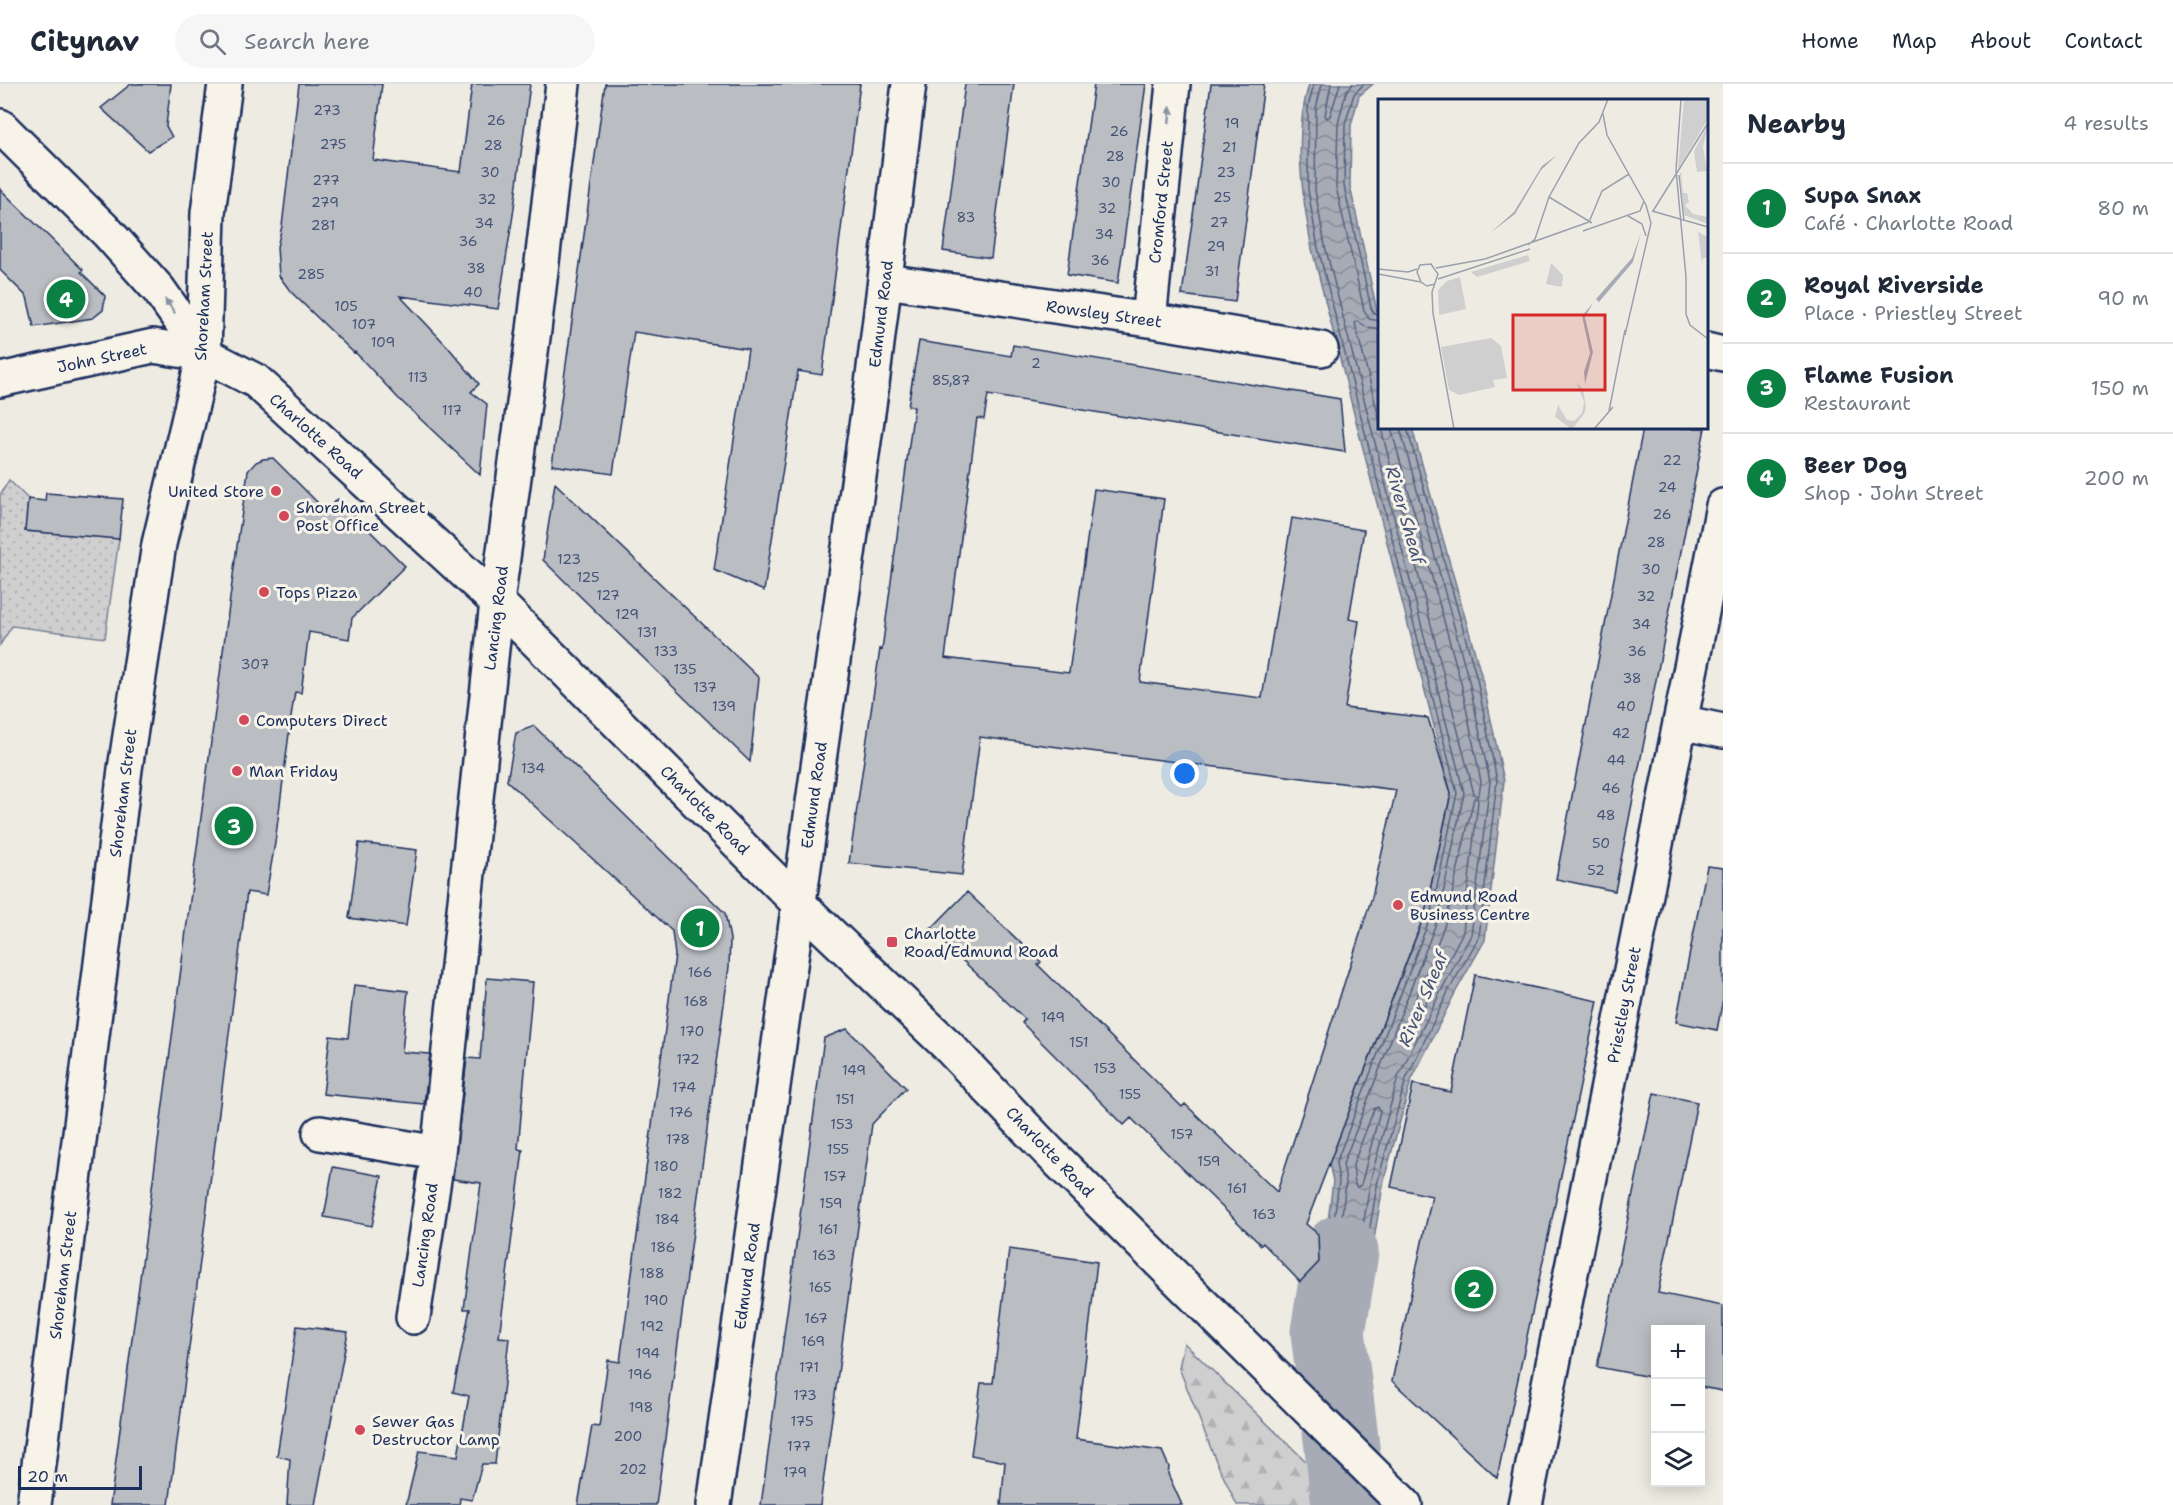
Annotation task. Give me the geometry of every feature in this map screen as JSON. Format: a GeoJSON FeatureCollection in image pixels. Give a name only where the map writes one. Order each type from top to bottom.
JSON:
{"type":"FeatureCollection","features":[{"type":"Feature","properties":{"kind":"street","name":"Shoreham Street"},"geometry":{"type":"LineString","coordinates":[[34,1505],[131,733],[159,544],[204,354],[208,213],[225,84]]}},
{"type":"Feature","properties":{"kind":"street","name":"Lancing Road"},"geometry":{"type":"LineString","coordinates":[[413,1317],[438,1153],[497,602],[534,330],[562,84]]}},
{"type":"Feature","properties":{"kind":"street","name":"Edmund Road"},"geometry":{"type":"LineString","coordinates":[[714,1505],[886,281],[909,84]]}},
{"type":"Feature","properties":{"kind":"street","name":"Cromford Street"},"geometry":{"type":"LineString","coordinates":[[1149,320],[1173,84]]}},
{"type":"Feature","properties":{"kind":"street","name":"Charlotte Road"},"geometry":{"type":"LineString","coordinates":[[0,126],[108,233],[159,290],[204,354],[255,381],[497,602],[799,904],[947,1045],[1048,1151],[1405,1505]]}},
{"type":"Feature","properties":{"kind":"street","name":"Rowsley Street"},"geometry":{"type":"LineString","coordinates":[[886,281],[1149,320],[1321,349]]}},
{"type":"Feature","properties":{"kind":"street","name":"John Street"},"geometry":{"type":"LineString","coordinates":[[0,380],[153,346],[204,354]]}},
{"type":"Feature","properties":{"kind":"street"},"geometry":{"type":"LineString","coordinates":[[1708,350],[1723,354]]}},
{"type":"Feature","properties":{"kind":"street","name":"Priestley Street"},"geometry":{"type":"LineString","coordinates":[[1525,1505],[1723,506]]}},
{"type":"Feature","properties":{"kind":"street"},"geometry":{"type":"LineString","coordinates":[[1680,722],[1723,731]]}},
{"type":"Feature","properties":{"kind":"street"},"geometry":{"type":"LineString","coordinates":[[320,1133],[438,1153]]}},
{"type":"Feature","properties":{"kind":"green space"},"geometry":{"type":"Polygon","coordinates":[[[9,480],[28,499],[25,531],[119,539],[105,638],[12,626],[0,645],[0,495],[9,480]]]}},
{"type":"Feature","properties":{"kind":"green space"},"geometry":{"type":"Polygon","coordinates":[[[1184,1343],[1315,1470],[1315,1505],[1237,1505],[1216,1461],[1179,1368],[1184,1343]]]}},
{"type":"Feature","properties":{"kind":"water"},"geometry":{"type":"Polygon","coordinates":[[[1309,84],[1373,84],[1359,96],[1351,125],[1350,186],[1378,315],[1378,429],[1412,429],[1482,678],[1504,781],[1485,940],[1455,993],[1411,1081],[1384,1180],[1359,1328],[1355,1381],[1314,1334],[1333,1181],[1329,1163],[1425,913],[1451,793],[1312,249],[1302,187],[1300,146],[1304,104],[1309,84]]]}},
{"type":"Feature","properties":{"kind":"water"},"geometry":{"type":"Polygon","coordinates":[[[1315,1470],[1348,1505],[1315,1505],[1315,1470]]]}},
{"type":"Feature","properties":{"kind":"building"},"geometry":{"type":"Polygon","coordinates":[[[131,84],[171,84],[166,126],[172,137],[148,151],[101,108],[131,84]]]}},
{"type":"Feature","properties":{"kind":"building"},"geometry":{"type":"Polygon","coordinates":[[[299,84],[382,84],[373,160],[461,172],[472,84],[530,84],[498,309],[400,296],[479,384],[471,392],[487,404],[480,475],[398,398],[355,352],[291,292],[279,276],[277,247],[282,226],[299,84]]]}},
{"type":"Feature","properties":{"kind":"building"},"geometry":{"type":"Polygon","coordinates":[[[605,84],[860,84],[822,375],[798,371],[764,591],[714,570],[748,349],[634,332],[613,474],[552,465],[605,84]]]}},
{"type":"Feature","properties":{"kind":"building"},"geometry":{"type":"Polygon","coordinates":[[[965,84],[1014,84],[991,258],[943,251],[965,84]]]}},
{"type":"Feature","properties":{"kind":"building"},"geometry":{"type":"Polygon","coordinates":[[[1094,84],[1146,84],[1118,283],[1067,275],[1094,84]]]}},
{"type":"Feature","properties":{"kind":"building"},"geometry":{"type":"Polygon","coordinates":[[[1211,84],[1264,84],[1235,302],[1182,295],[1211,84]]]}},
{"type":"Feature","properties":{"kind":"building"},"geometry":{"type":"Polygon","coordinates":[[[0,189],[83,270],[81,272],[105,296],[103,310],[93,318],[34,327],[27,297],[0,270],[0,189]]]}},
{"type":"Feature","properties":{"kind":"building"},"geometry":{"type":"Polygon","coordinates":[[[919,341],[1011,356],[1013,345],[1340,399],[1345,452],[988,395],[984,419],[977,418],[945,658],[1069,673],[1094,489],[1164,499],[1140,682],[1262,698],[1292,518],[1364,530],[1349,619],[1359,621],[1345,708],[1428,718],[1451,793],[1425,913],[1306,1224],[1318,1234],[1319,1262],[1300,1282],[1263,1243],[1261,1245],[1131,1118],[1124,1125],[1022,1023],[1025,1019],[930,930],[967,892],[1041,962],[1038,965],[1182,1107],[1185,1104],[1277,1192],[1372,897],[1396,790],[980,737],[962,875],[849,863],[880,649],[882,650],[914,407],[908,406],[919,341]]]}},
{"type":"Feature","properties":{"kind":"building"},"geometry":{"type":"Polygon","coordinates":[[[1643,429],[1705,429],[1615,891],[1556,879],[1643,429]]]}},
{"type":"Feature","properties":{"kind":"building"},"geometry":{"type":"Polygon","coordinates":[[[273,458],[326,511],[338,499],[405,566],[352,618],[349,639],[309,632],[301,693],[295,692],[292,710],[266,895],[247,892],[169,1505],[110,1505],[248,471],[256,462],[273,458]]]}},
{"type":"Feature","properties":{"kind":"building"},"geometry":{"type":"Polygon","coordinates":[[[555,483],[759,678],[750,762],[543,560],[555,483]]]}},
{"type":"Feature","properties":{"kind":"building"},"geometry":{"type":"Polygon","coordinates":[[[46,493],[123,499],[119,539],[25,531],[28,499],[45,501],[46,493]]]}},
{"type":"Feature","properties":{"kind":"building"},"geometry":{"type":"Polygon","coordinates":[[[534,726],[725,913],[730,939],[729,967],[656,1505],[578,1505],[592,1426],[599,1427],[608,1360],[620,1362],[675,955],[672,931],[507,781],[516,733],[534,726]]]}},
{"type":"Feature","properties":{"kind":"building"},"geometry":{"type":"Polygon","coordinates":[[[359,843],[417,850],[406,926],[349,918],[359,843]]]}},
{"type":"Feature","properties":{"kind":"building"},"geometry":{"type":"Polygon","coordinates":[[[1707,866],[1723,868],[1723,999],[1717,1030],[1676,1022],[1707,866]]]}},
{"type":"Feature","properties":{"kind":"building"},"geometry":{"type":"Polygon","coordinates":[[[1475,975],[1598,1001],[1497,1478],[1392,1381],[1432,1196],[1391,1187],[1413,1084],[1451,1092],[1475,975]]]}},
{"type":"Feature","properties":{"kind":"building"},"geometry":{"type":"Polygon","coordinates":[[[487,978],[533,982],[518,1149],[523,1150],[499,1337],[509,1338],[495,1464],[482,1464],[472,1500],[460,1498],[459,1505],[406,1505],[419,1451],[458,1456],[469,1396],[453,1392],[470,1309],[464,1309],[481,1183],[453,1179],[467,1058],[480,1059],[487,978]]]}},
{"type":"Feature","properties":{"kind":"building"},"geometry":{"type":"Polygon","coordinates":[[[354,985],[408,991],[402,1052],[430,1054],[424,1104],[323,1094],[330,1036],[348,1038],[354,985]]]}},
{"type":"Feature","properties":{"kind":"building"},"geometry":{"type":"Polygon","coordinates":[[[847,1029],[906,1088],[872,1124],[820,1505],[761,1505],[824,1038],[847,1029]]]}},
{"type":"Feature","properties":{"kind":"building"},"geometry":{"type":"Polygon","coordinates":[[[1654,1093],[1697,1102],[1658,1293],[1723,1306],[1723,1391],[1705,1388],[1705,1325],[1651,1325],[1651,1377],[1597,1367],[1654,1093]]]}},
{"type":"Feature","properties":{"kind":"building"},"geometry":{"type":"Polygon","coordinates":[[[333,1167],[382,1176],[372,1226],[324,1217],[333,1167]]]}},
{"type":"Feature","properties":{"kind":"building"},"geometry":{"type":"Polygon","coordinates":[[[1009,1249],[1097,1262],[1076,1439],[1162,1451],[1169,1467],[1168,1474],[1182,1505],[1001,1505],[1005,1462],[971,1455],[981,1383],[993,1383],[1009,1249]]]}},
{"type":"Feature","properties":{"kind":"building"},"geometry":{"type":"Polygon","coordinates":[[[297,1326],[348,1332],[315,1505],[287,1505],[290,1459],[277,1456],[297,1326]]]}},
{"type":"Feature","properties":{"kind":"waterway","name":"River Sheaf"},"geometry":{"type":"LineString","coordinates":[[1341,1252],[1328,1332],[1349,1505]]}},
{"type":"Feature","properties":{"kind":"place","name":"Beer Dog"},"geometry":{"type":"Point","coordinates":[66,299]}},
{"type":"Feature","properties":{"kind":"place","name":"United Store"},"geometry":{"type":"Point","coordinates":[276,491]}},
{"type":"Feature","properties":{"kind":"place","name":"Shoreham Street Post Office"},"geometry":{"type":"Point","coordinates":[284,516]}},
{"type":"Feature","properties":{"kind":"place","name":"Tops Pizza"},"geometry":{"type":"Point","coordinates":[264,592]}},
{"type":"Feature","properties":{"kind":"place","name":"Computers Direct"},"geometry":{"type":"Point","coordinates":[244,720]}},
{"type":"Feature","properties":{"kind":"place","name":"Man Friday"},"geometry":{"type":"Point","coordinates":[237,771]}},
{"type":"Feature","properties":{"kind":"place","name":"Flame Fusion"},"geometry":{"type":"Point","coordinates":[234,826]}},
{"type":"Feature","properties":{"kind":"place","name":"Edmund Road Business Centre"},"geometry":{"type":"Point","coordinates":[1398,905]}},
{"type":"Feature","properties":{"kind":"place","name":"Supa Snax"},"geometry":{"type":"Point","coordinates":[700,928]}},
{"type":"Feature","properties":{"kind":"place","name":"Charlotte Road/Edmund Road"},"geometry":{"type":"Point","coordinates":[892,942]}},
{"type":"Feature","properties":{"kind":"place","name":"Royal Riverside"},"geometry":{"type":"Point","coordinates":[1474,1289]}},
{"type":"Feature","properties":{"kind":"place","name":"Sewer Gas Destructor Lamp"},"geometry":{"type":"Point","coordinates":[360,1430]}}]}
